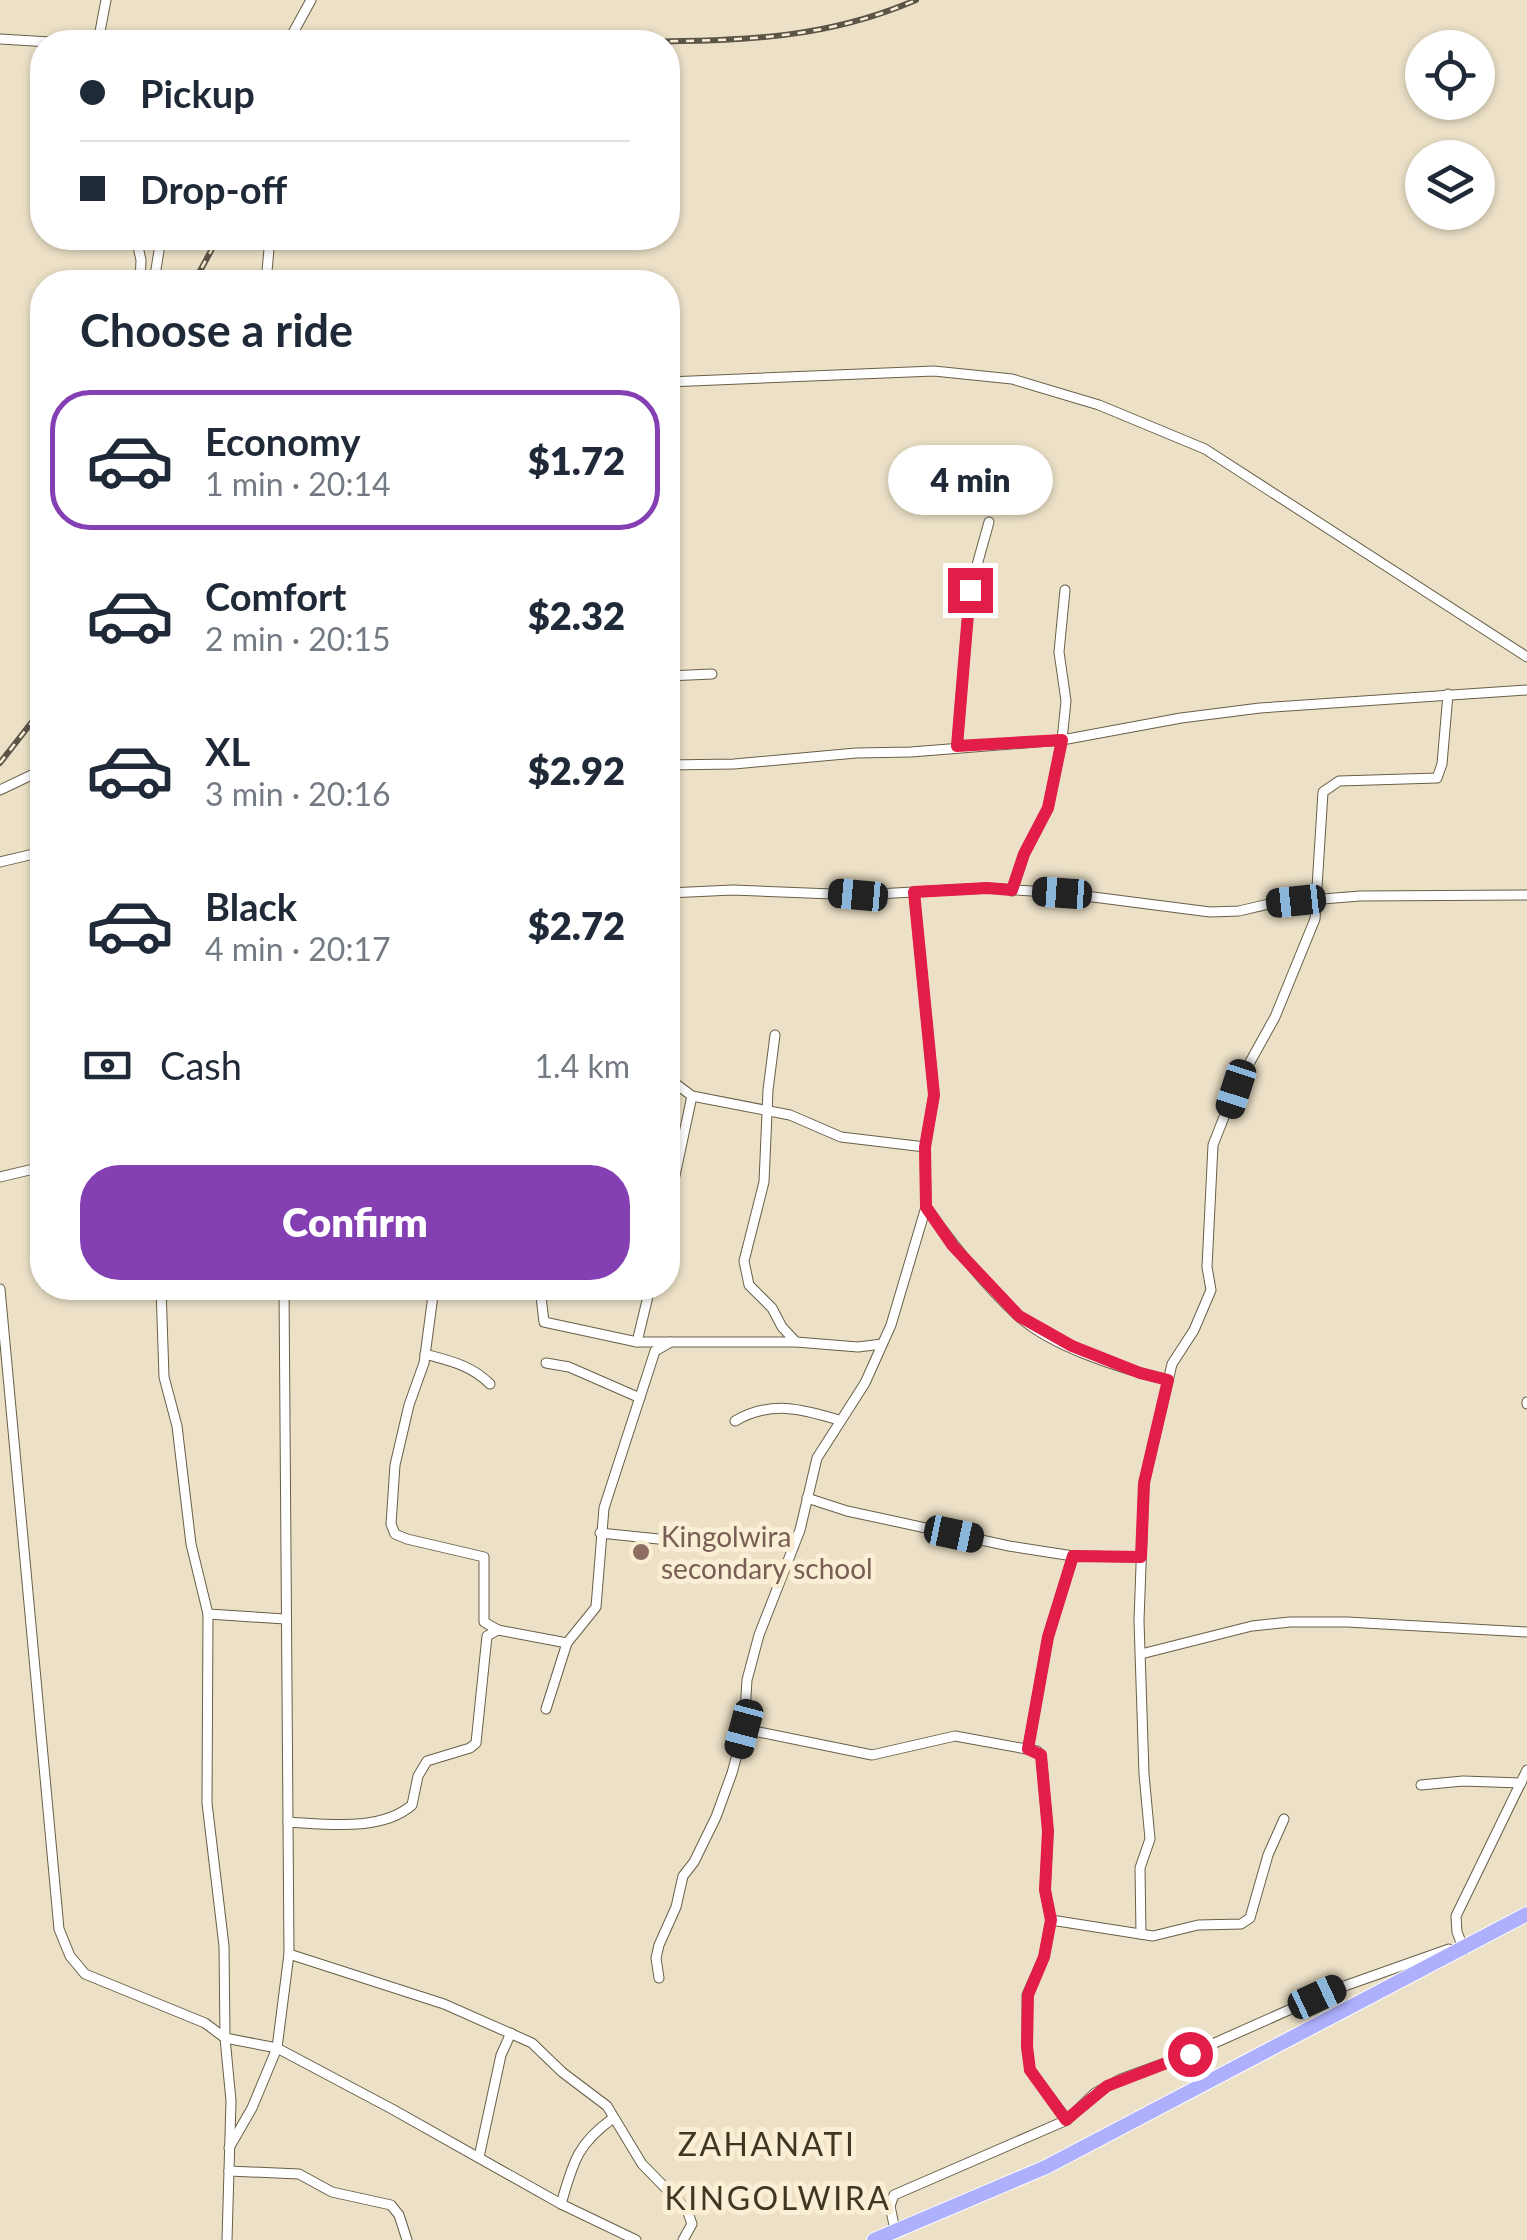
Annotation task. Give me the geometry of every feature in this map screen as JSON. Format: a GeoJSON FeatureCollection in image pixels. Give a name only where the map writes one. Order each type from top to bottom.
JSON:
{"type":"FeatureCollection","features":[{"type":"Feature","properties":{"kind":"highway"},"geometry":{"type":"LineString","coordinates":[[874,2240],[1046,2167],[1527,1914]]}},
{"type":"Feature","properties":{"kind":"street"},"geometry":{"type":"LineString","coordinates":[[100,30],[106,0]]}},
{"type":"Feature","properties":{"kind":"street"},"geometry":{"type":"LineString","coordinates":[[295,30],[311,0]]}},
{"type":"Feature","properties":{"kind":"street"},"geometry":{"type":"LineString","coordinates":[[0,38],[30,40]]}},
{"type":"Feature","properties":{"kind":"street"},"geometry":{"type":"LineString","coordinates":[[680,382],[934,372],[1012,379],[1099,405],[1204,449],[1527,658]]}},
{"type":"Feature","properties":{"kind":"street"},"geometry":{"type":"LineString","coordinates":[[957,746],[970,590],[989,522]]}},
{"type":"Feature","properties":{"kind":"street"},"geometry":{"type":"LineString","coordinates":[[1012,890],[1024,854],[1048,808],[1062,740],[1066,701],[1059,652],[1066,590]]}},
{"type":"Feature","properties":{"kind":"street"},"geometry":{"type":"LineString","coordinates":[[680,675],[712,674]]}},
{"type":"Feature","properties":{"kind":"street"},"geometry":{"type":"LineString","coordinates":[[680,764],[1062,740],[1260,708],[1527,690]]}},
{"type":"Feature","properties":{"kind":"street"},"geometry":{"type":"LineString","coordinates":[[1140,1934],[1140,1868],[1150,1839],[1141,1654],[1144,1483],[1168,1380],[1210,1290],[1207,1267],[1214,1145],[1236,1089],[1275,1018],[1301,958],[1318,898],[1324,792],[1340,781],[1437,778],[1442,764],[1448,694]]}},
{"type":"Feature","properties":{"kind":"street"},"geometry":{"type":"LineString","coordinates":[[0,790],[30,776]]}},
{"type":"Feature","properties":{"kind":"street"},"geometry":{"type":"LineString","coordinates":[[0,862],[30,855]]}},
{"type":"Feature","properties":{"kind":"street"},"geometry":{"type":"LineString","coordinates":[[680,892],[752,890],[858,895],[987,888],[1062,893],[1210,912],[1239,912],[1318,898],[1527,894]]}},
{"type":"Feature","properties":{"kind":"street"},"geometry":{"type":"LineString","coordinates":[[659,1978],[659,1945],[676,1907],[683,1876],[716,1817],[744,1729],[747,1680],[759,1635],[800,1530],[817,1458],[865,1383],[900,1305],[926,1207],[925,1147],[934,1095],[914,892]]}},
{"type":"Feature","properties":{"kind":"street"},"geometry":{"type":"LineString","coordinates":[[774,1034],[764,1182],[744,1261],[751,1288],[772,1308],[796,1342]]}},
{"type":"Feature","properties":{"kind":"street"},"geometry":{"type":"LineString","coordinates":[[680,1087],[692,1096],[790,1115],[841,1136],[925,1147]]}},
{"type":"Feature","properties":{"kind":"street"},"geometry":{"type":"LineString","coordinates":[[680,1152],[692,1096]]}},
{"type":"Feature","properties":{"kind":"street"},"geometry":{"type":"LineString","coordinates":[[0,1177],[30,1170]]}},
{"type":"Feature","properties":{"kind":"street"},"geometry":{"type":"LineString","coordinates":[[926,1207],[953,1246],[1019,1316],[1072,1346],[1168,1380]]}},
{"type":"Feature","properties":{"kind":"street"},"geometry":{"type":"LineString","coordinates":[[0,1289],[59,1929],[70,1956],[86,1974],[205,2023],[224,2038],[277,2048],[561,2204],[636,2240]]}},
{"type":"Feature","properties":{"kind":"street"},"geometry":{"type":"LineString","coordinates":[[161,1300],[164,1377],[177,1426],[192,1544],[208,1614],[206,1803],[224,1946],[224,2038],[230,2083],[227,2240]]}},
{"type":"Feature","properties":{"kind":"street"},"geometry":{"type":"LineString","coordinates":[[229,2148],[252,2108],[277,2048],[289,1954],[284,1300]]}},
{"type":"Feature","properties":{"kind":"street"},"geometry":{"type":"LineString","coordinates":[[432,1300],[425,1354],[395,1465],[391,1524],[395,1534],[407,1539],[483,1556],[484,1622],[498,1630],[566,1644]]}},
{"type":"Feature","properties":{"kind":"street"},"geometry":{"type":"LineString","coordinates":[[541,1300],[544,1322],[638,1342],[882,1344]]}},
{"type":"Feature","properties":{"kind":"street"},"geometry":{"type":"LineString","coordinates":[[638,1342],[647,1300]]}},
{"type":"Feature","properties":{"kind":"street"},"geometry":{"type":"LineString","coordinates":[[546,1710],[566,1644],[596,1607],[604,1508],[655,1351],[671,1342]]}},
{"type":"Feature","properties":{"kind":"street"},"geometry":{"type":"LineString","coordinates":[[425,1354],[464,1364],[490,1384]]}},
{"type":"Feature","properties":{"kind":"street"},"geometry":{"type":"LineString","coordinates":[[546,1363],[569,1366],[640,1398]]}},
{"type":"Feature","properties":{"kind":"street"},"geometry":{"type":"LineString","coordinates":[[735,1421],[753,1410],[778,1407],[839,1420]]}},
{"type":"Feature","properties":{"kind":"street"},"geometry":{"type":"LineString","coordinates":[[807,1498],[847,1511],[1008,1546],[1073,1556],[1141,1557]]}},
{"type":"Feature","properties":{"kind":"street"},"geometry":{"type":"LineString","coordinates":[[600,1534],[678,1541]]}},
{"type":"Feature","properties":{"kind":"street"},"geometry":{"type":"LineString","coordinates":[[1028,1749],[1048,1637],[1073,1556]]}},
{"type":"Feature","properties":{"kind":"street"},"geometry":{"type":"LineString","coordinates":[[208,1614],[285,1619]]}},
{"type":"Feature","properties":{"kind":"street"},"geometry":{"type":"LineString","coordinates":[[1141,1654],[1270,1623],[1347,1622],[1527,1632]]}},
{"type":"Feature","properties":{"kind":"street"},"geometry":{"type":"LineString","coordinates":[[288,1822],[392,1820],[412,1806],[418,1776],[427,1761],[476,1743],[487,1636],[498,1630]]}},
{"type":"Feature","properties":{"kind":"street"},"geometry":{"type":"LineString","coordinates":[[744,1729],[872,1755],[955,1736],[1028,1749],[1041,1755],[1048,1831],[1045,1890],[1051,1920],[1044,1957],[1028,1995],[1027,2047],[1030,2070],[1066,2120]]}},
{"type":"Feature","properties":{"kind":"street"},"geometry":{"type":"LineString","coordinates":[[896,2230],[890,2206],[894,2195],[1066,2120],[1095,2093],[1121,2079],[1190,2054],[1336,1988],[1463,1947],[1455,1923],[1458,1910],[1527,1770]]}},
{"type":"Feature","properties":{"kind":"street"},"geometry":{"type":"LineString","coordinates":[[1421,1785],[1462,1781],[1521,1784]]}},
{"type":"Feature","properties":{"kind":"street"},"geometry":{"type":"LineString","coordinates":[[1051,1920],[1162,1935],[1198,1925],[1247,1922],[1284,1819]]}},
{"type":"Feature","properties":{"kind":"street"},"geometry":{"type":"LineString","coordinates":[[289,1954],[444,2004],[532,2043],[562,2072],[600,2099],[642,2164],[691,2215],[690,2229],[683,2240]]}},
{"type":"Feature","properties":{"kind":"street"},"geometry":{"type":"LineString","coordinates":[[479,2157],[502,2054],[511,2033]]}},
{"type":"Feature","properties":{"kind":"street"},"geometry":{"type":"LineString","coordinates":[[561,2204],[575,2156],[585,2141],[612,2118]]}},
{"type":"Feature","properties":{"kind":"street"},"geometry":{"type":"LineString","coordinates":[[228,2170],[299,2174],[332,2192],[392,2206],[407,2240]]}},
{"type":"Feature","properties":{"kind":"railway"},"geometry":{"type":"LineString","coordinates":[[680,40],[807,32],[879,14],[916,0]]}},
{"type":"Feature","properties":{"kind":"railway"},"geometry":{"type":"LineString","coordinates":[[201,270],[211,250]]}},
{"type":"Feature","properties":{"kind":"railway"},"geometry":{"type":"LineString","coordinates":[[0,763],[30,724]]}},
{"type":"Feature","properties":{"kind":"place","name":"Kingolwira secondary school"},"geometry":{"type":"Point","coordinates":[641,1552]}},
{"type":"Feature","properties":{"kind":"district","name":"ZAHANATI"},"geometry":{"type":"Point","coordinates":[767,2143]}},
{"type":"Feature","properties":{"kind":"district","name":"KINGOLWIRA"},"geometry":{"type":"Point","coordinates":[778,2197]}},
{"type":"Feature","properties":{"kind":"route"},"geometry":{"type":"LineString","coordinates":[[970,590],[957,746],[1062,740],[1048,808],[1024,854],[1012,890],[914,892],[934,1095],[925,1147],[926,1207],[953,1246],[1019,1316],[1042,1332],[1109,1362],[1168,1380],[1144,1483],[1141,1557],[1073,1556],[1048,1637],[1028,1749],[1037,1751],[1044,1760],[1048,1831],[1045,1890],[1051,1920],[1044,1957],[1028,1995],[1028,2060],[1030,2070],[1066,2120],[1107,2086],[1190,2054]]}}]}
